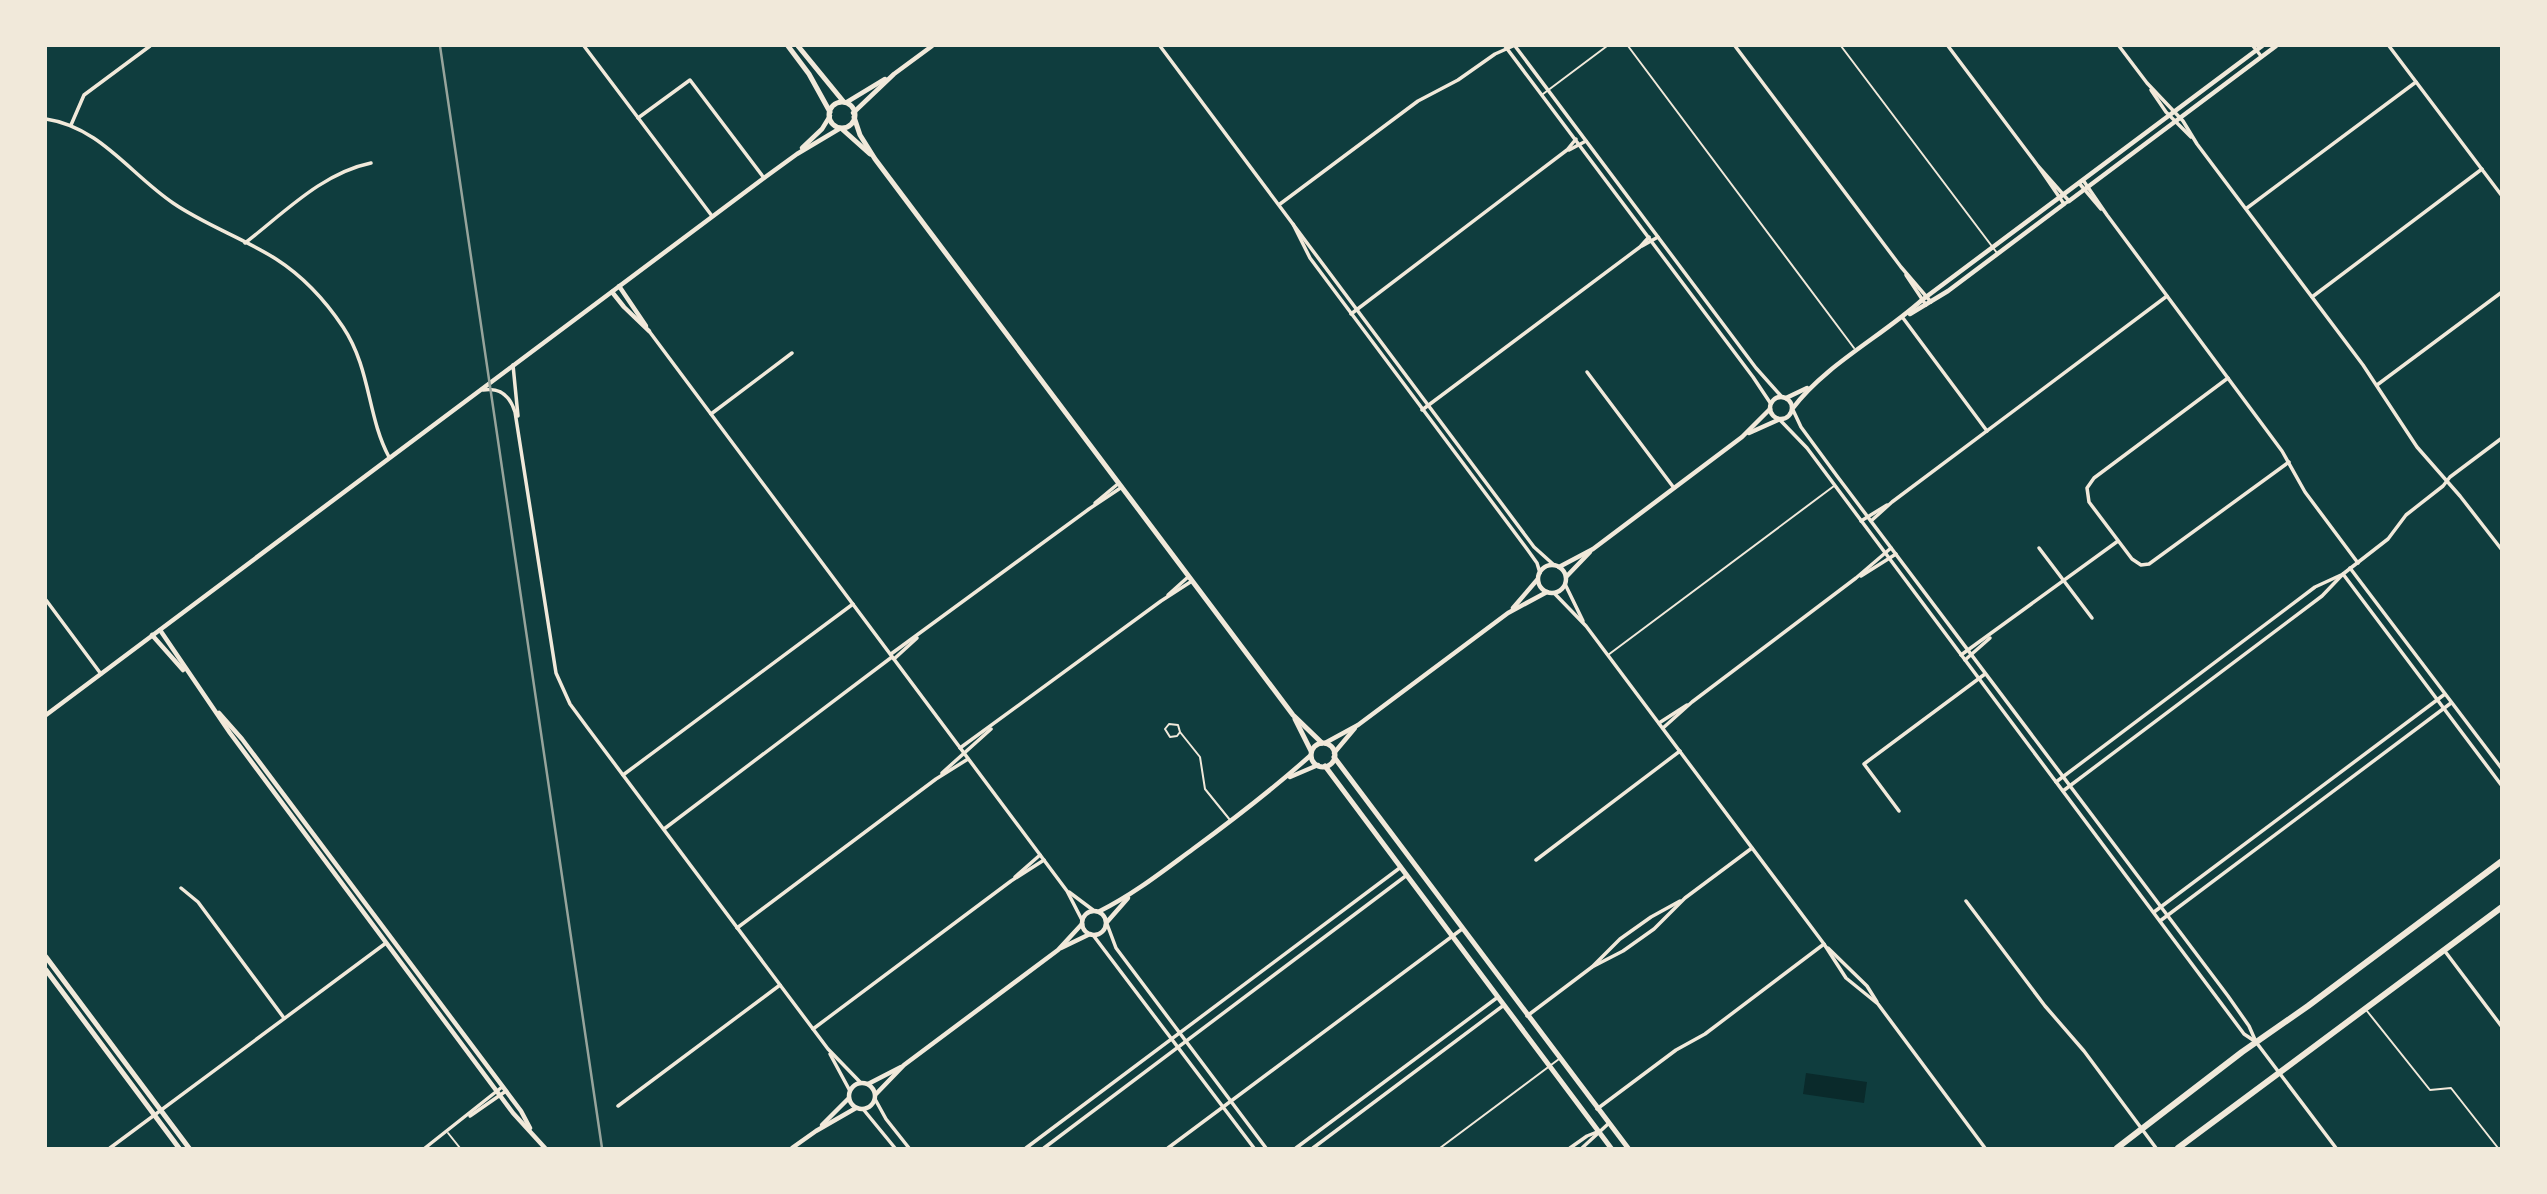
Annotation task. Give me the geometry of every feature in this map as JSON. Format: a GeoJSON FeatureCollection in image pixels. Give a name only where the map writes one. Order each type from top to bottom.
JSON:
{"type":"FeatureCollection","features":[{"type":"Feature","properties":{"kind":"highway"},"geometry":{"type":"LineString","coordinates":[[2118,1149],[2256,1042],[2501,861]]}},
{"type":"Feature","properties":{"kind":"highway"},"geometry":{"type":"LineString","coordinates":[[2178,1149],[2501,907]]}},
{"type":"Feature","properties":{"kind":"main road"},"geometry":{"type":"LineString","coordinates":[[788,46],[809,74],[830,114],[832,124],[875,159]]}},
{"type":"Feature","properties":{"kind":"main road"},"geometry":{"type":"LineString","coordinates":[[798,46],[845,102],[852,106],[860,135],[875,159],[1190,579],[1293,715],[1331,747],[1334,755],[1510,994],[1628,1149]]}},
{"type":"Feature","properties":{"kind":"main road"},"geometry":{"type":"LineString","coordinates":[[830,114],[835,103],[845,102]]}},
{"type":"Feature","properties":{"kind":"main road"},"geometry":{"type":"LineString","coordinates":[[841,129],[852,125],[854,115]]}},
{"type":"Feature","properties":{"kind":"main road"},"geometry":{"type":"LineString","coordinates":[[1293,715],[1311,753],[1401,867],[1611,1149]]}},
{"type":"Feature","properties":{"kind":"main road"},"geometry":{"type":"LineString","coordinates":[[1311,753],[1316,745],[1324,743]]}},
{"type":"Feature","properties":{"kind":"main road"},"geometry":{"type":"LineString","coordinates":[[1321,766],[1331,763],[1334,755]]}},
{"type":"Feature","properties":{"kind":"main road"},"geometry":{"type":"LineString","coordinates":[[1401,867],[1414,863]]}},
{"type":"Feature","properties":{"kind":"main road"},"geometry":{"type":"LineString","coordinates":[[1407,875],[1414,863]]}},
{"type":"Feature","properties":{"kind":"main road"},"geometry":{"type":"LineString","coordinates":[[46,957],[189,1149]]}},
{"type":"Feature","properties":{"kind":"main road"},"geometry":{"type":"LineString","coordinates":[[46,970],[179,1149]]}},
{"type":"Feature","properties":{"kind":"main road"},"geometry":{"type":"LineString","coordinates":[[1498,997],[1510,994]]}},
{"type":"Feature","properties":{"kind":"main road"},"geometry":{"type":"LineString","coordinates":[[1504,1005],[1510,994]]}},
{"type":"Feature","properties":{"kind":"street"},"geometry":{"type":"LineString","coordinates":[[71,125],[84,95],[150,46]]}},
{"type":"Feature","properties":{"kind":"street"},"geometry":{"type":"LineString","coordinates":[[584,46],[712,216]]}},
{"type":"Feature","properties":{"kind":"street"},"geometry":{"type":"LineString","coordinates":[[845,102],[894,74],[932,46]]}},
{"type":"Feature","properties":{"kind":"street"},"geometry":{"type":"LineString","coordinates":[[1160,46],[1534,547],[1566,577]]}},
{"type":"Feature","properties":{"kind":"street"},"geometry":{"type":"LineString","coordinates":[[1280,204],[1418,101],[1458,80],[1508,46]]}},
{"type":"Feature","properties":{"kind":"street"},"geometry":{"type":"LineString","coordinates":[[1494,54],[1508,46]]}},
{"type":"Feature","properties":{"kind":"street"},"geometry":{"type":"LineString","coordinates":[[1508,46],[1548,90],[1762,375],[1791,402],[1801,427],[2166,917],[2228,996],[2249,1026],[2256,1042],[2336,1149]]}},
{"type":"Feature","properties":{"kind":"street"},"geometry":{"type":"LineString","coordinates":[[1508,46],[1753,377],[1770,407],[1772,416],[1800,440],[2244,1034],[2256,1042]]}},
{"type":"Feature","properties":{"kind":"street"},"geometry":{"type":"LineString","coordinates":[[1735,46],[1926,301]]}},
{"type":"Feature","properties":{"kind":"street"},"geometry":{"type":"LineString","coordinates":[[1948,46],[2066,203]]}},
{"type":"Feature","properties":{"kind":"street"},"geometry":{"type":"LineString","coordinates":[[2119,46],[2178,119],[2312,297],[2377,385],[2417,447],[2501,550]]}},
{"type":"Feature","properties":{"kind":"street"},"geometry":{"type":"LineString","coordinates":[[1926,301],[1997,254],[2276,46]]}},
{"type":"Feature","properties":{"kind":"street"},"geometry":{"type":"LineString","coordinates":[[2389,46],[2501,196]]}},
{"type":"Feature","properties":{"kind":"street"},"geometry":{"type":"LineString","coordinates":[[1538,579],[1547,592],[1560,590],[1566,577],[1593,549],[1742,437],[1775,399],[1784,398],[1811,386],[2258,47],[2263,55]]}},
{"type":"Feature","properties":{"kind":"street"},"geometry":{"type":"LineString","coordinates":[[854,115],[894,74]]}},
{"type":"Feature","properties":{"kind":"street"},"geometry":{"type":"LineString","coordinates":[[638,118],[690,80],[764,178]]}},
{"type":"Feature","properties":{"kind":"street"},"geometry":{"type":"LineString","coordinates":[[2246,209],[2416,82]]}},
{"type":"Feature","properties":{"kind":"street"},"geometry":{"type":"LineString","coordinates":[[797,154],[822,129],[830,114]]}},
{"type":"Feature","properties":{"kind":"street"},"geometry":{"type":"LineString","coordinates":[[46,119],[71,125],[97,139],[193,217],[276,259],[298,275],[329,307],[345,331],[364,372],[380,438],[389,457]]}},
{"type":"Feature","properties":{"kind":"street"},"geometry":{"type":"LineString","coordinates":[[46,715],[712,216],[797,154],[841,129]]}},
{"type":"Feature","properties":{"kind":"street"},"geometry":{"type":"LineString","coordinates":[[1351,314],[1567,150],[1581,135]]}},
{"type":"Feature","properties":{"kind":"street"},"geometry":{"type":"LineString","coordinates":[[1567,150],[1586,141]]}},
{"type":"Feature","properties":{"kind":"street"},"geometry":{"type":"LineString","coordinates":[[245,243],[328,179],[351,168],[372,163]]}},
{"type":"Feature","properties":{"kind":"street"},"geometry":{"type":"LineString","coordinates":[[2312,297],[2482,169]]}},
{"type":"Feature","properties":{"kind":"street"},"geometry":{"type":"LineString","coordinates":[[2081,181],[2289,462],[2305,492],[2358,563]]}},
{"type":"Feature","properties":{"kind":"street"},"geometry":{"type":"LineString","coordinates":[[1290,218],[1303,248],[1534,559],[1540,573]]}},
{"type":"Feature","properties":{"kind":"street"},"geometry":{"type":"LineString","coordinates":[[1422,410],[1655,233]]}},
{"type":"Feature","properties":{"kind":"street"},"geometry":{"type":"LineString","coordinates":[[1640,247],[1658,237]]}},
{"type":"Feature","properties":{"kind":"street"},"geometry":{"type":"LineString","coordinates":[[619,286],[710,414],[1067,891],[1091,935],[1179,1047],[1254,1149]]}},
{"type":"Feature","properties":{"kind":"street"},"geometry":{"type":"LineString","coordinates":[[612,292],[649,331]]}},
{"type":"Feature","properties":{"kind":"street"},"geometry":{"type":"LineString","coordinates":[[2377,385],[2501,292]]}},
{"type":"Feature","properties":{"kind":"street"},"geometry":{"type":"LineString","coordinates":[[1861,521],[1869,519],[2167,296]]}},
{"type":"Feature","properties":{"kind":"street"},"geometry":{"type":"LineString","coordinates":[[1903,318],[1987,431]]}},
{"type":"Feature","properties":{"kind":"street"},"geometry":{"type":"LineString","coordinates":[[710,414],[792,353]]}},
{"type":"Feature","properties":{"kind":"street"},"geometry":{"type":"LineString","coordinates":[[513,365],[518,422],[556,673],[570,704],[828,1049],[860,1083],[868,1084],[904,1065],[1058,950],[1103,931],[1131,895]]}},
{"type":"Feature","properties":{"kind":"street"},"geometry":{"type":"LineString","coordinates":[[1587,372],[1674,488]]}},
{"type":"Feature","properties":{"kind":"street"},"geometry":{"type":"LineString","coordinates":[[2228,378],[2090,483],[2087,493],[2089,502],[2136,562],[2149,564],[2289,462]]}},
{"type":"Feature","properties":{"kind":"street"},"geometry":{"type":"LineString","coordinates":[[1742,437],[1790,416],[1811,386]]}},
{"type":"Feature","properties":{"kind":"street"},"geometry":{"type":"LineString","coordinates":[[478,391],[491,389],[504,394],[513,406],[518,422]]}},
{"type":"Feature","properties":{"kind":"street"},"geometry":{"type":"LineString","coordinates":[[2063,791],[2322,596],[2343,574],[2388,539],[2406,515],[2501,438]]}},
{"type":"Feature","properties":{"kind":"street"},"geometry":{"type":"LineString","coordinates":[[664,829],[1120,485]]}},
{"type":"Feature","properties":{"kind":"street"},"geometry":{"type":"LineString","coordinates":[[1865,526],[1869,519]]}},
{"type":"Feature","properties":{"kind":"street"},"geometry":{"type":"LineString","coordinates":[[1965,660],[1994,634],[2118,541]]}},
{"type":"Feature","properties":{"kind":"street"},"geometry":{"type":"LineString","coordinates":[[1659,723],[1692,702],[1856,578],[1891,548]]}},
{"type":"Feature","properties":{"kind":"street"},"geometry":{"type":"LineString","coordinates":[[2039,548],[2092,618]]}},
{"type":"Feature","properties":{"kind":"street"},"geometry":{"type":"LineString","coordinates":[[1507,614],[1546,567],[1557,566],[1593,549]]}},
{"type":"Feature","properties":{"kind":"street"},"geometry":{"type":"LineString","coordinates":[[1856,578],[1896,554]]}},
{"type":"Feature","properties":{"kind":"street"},"geometry":{"type":"LineString","coordinates":[[2350,568],[2501,769]]}},
{"type":"Feature","properties":{"kind":"street"},"geometry":{"type":"LineString","coordinates":[[2343,574],[2501,786]]}},
{"type":"Feature","properties":{"kind":"street"},"geometry":{"type":"LineString","coordinates":[[2056,782],[2315,587],[2343,574]]}},
{"type":"Feature","properties":{"kind":"street"},"geometry":{"type":"LineString","coordinates":[[936,779],[962,751],[1190,579]]}},
{"type":"Feature","properties":{"kind":"street"},"geometry":{"type":"LineString","coordinates":[[1565,584],[1586,626]]}},
{"type":"Feature","properties":{"kind":"street"},"geometry":{"type":"LineString","coordinates":[[1324,743],[1358,725],[1507,614],[1547,592]]}},
{"type":"Feature","properties":{"kind":"street"},"geometry":{"type":"LineString","coordinates":[[1554,593],[1586,626],[1824,944],[1848,980],[1878,1004]]}},
{"type":"Feature","properties":{"kind":"street"},"geometry":{"type":"LineString","coordinates":[[46,600],[101,674]]}},
{"type":"Feature","properties":{"kind":"street"},"geometry":{"type":"LineString","coordinates":[[623,775],[853,604]]}},
{"type":"Feature","properties":{"kind":"street"},"geometry":{"type":"LineString","coordinates":[[160,630],[230,733],[513,1113],[534,1135]]}},
{"type":"Feature","properties":{"kind":"street"},"geometry":{"type":"LineString","coordinates":[[1961,655],[1994,634]]}},
{"type":"Feature","properties":{"kind":"street"},"geometry":{"type":"LineString","coordinates":[[152,635],[191,678]]}},
{"type":"Feature","properties":{"kind":"street"},"geometry":{"type":"LineString","coordinates":[[1899,811],[1864,764],[1985,674]]}},
{"type":"Feature","properties":{"kind":"street"},"geometry":{"type":"LineString","coordinates":[[2154,912],[2445,694]]}},
{"type":"Feature","properties":{"kind":"street"},"geometry":{"type":"LineString","coordinates":[[207,699],[242,739],[504,1089],[545,1149]]}},
{"type":"Feature","properties":{"kind":"street"},"geometry":{"type":"LineString","coordinates":[[1663,728],[1692,702]]}},
{"type":"Feature","properties":{"kind":"street"},"geometry":{"type":"LineString","coordinates":[[2160,921],[2452,703]]}},
{"type":"Feature","properties":{"kind":"street"},"geometry":{"type":"LineString","coordinates":[[1334,755],[1358,725]]}},
{"type":"Feature","properties":{"kind":"street"},"geometry":{"type":"LineString","coordinates":[[1536,860],[1680,751]]}},
{"type":"Feature","properties":{"kind":"street"},"geometry":{"type":"LineString","coordinates":[[1058,950],[1082,922],[1086,913],[1131,895],[1286,779],[1311,753]]}},
{"type":"Feature","properties":{"kind":"street"},"geometry":{"type":"LineString","coordinates":[[737,928],[936,779],[968,759]]}},
{"type":"Feature","properties":{"kind":"street"},"geometry":{"type":"LineString","coordinates":[[1286,779],[1321,766]]}},
{"type":"Feature","properties":{"kind":"street"},"geometry":{"type":"LineString","coordinates":[[1527,1016],[1592,967],[1618,941],[1638,926],[1685,898],[1752,848]]}},
{"type":"Feature","properties":{"kind":"street"},"geometry":{"type":"LineString","coordinates":[[1011,881],[1040,855]]}},
{"type":"Feature","properties":{"kind":"street"},"geometry":{"type":"LineString","coordinates":[[813,1029],[1011,881],[1044,860]]}},
{"type":"Feature","properties":{"kind":"street"},"geometry":{"type":"LineString","coordinates":[[1026,1149],[1401,867]]}},
{"type":"Feature","properties":{"kind":"street"},"geometry":{"type":"LineString","coordinates":[[1041,1137],[1046,1147],[1407,875]]}},
{"type":"Feature","properties":{"kind":"street"},"geometry":{"type":"LineString","coordinates":[[181,888],[198,902],[284,1018]]}},
{"type":"Feature","properties":{"kind":"street"},"geometry":{"type":"LineString","coordinates":[[1067,891],[1096,911],[1107,923],[1116,948],[1266,1149]]}},
{"type":"Feature","properties":{"kind":"street"},"geometry":{"type":"LineString","coordinates":[[1360,898],[1366,906]]}},
{"type":"Feature","properties":{"kind":"street"},"geometry":{"type":"LineString","coordinates":[[1592,967],[1623,951],[1654,929],[1685,898]]}},
{"type":"Feature","properties":{"kind":"street"},"geometry":{"type":"LineString","coordinates":[[1966,901],[2045,1006],[2084,1051],[2156,1149]]}},
{"type":"Feature","properties":{"kind":"street"},"geometry":{"type":"LineString","coordinates":[[1330,921],[1336,929]]}},
{"type":"Feature","properties":{"kind":"street"},"geometry":{"type":"LineString","coordinates":[[1168,1149],[1462,929]]}},
{"type":"Feature","properties":{"kind":"street"},"geometry":{"type":"LineString","coordinates":[[110,1149],[392,939]]}},
{"type":"Feature","properties":{"kind":"street"},"geometry":{"type":"LineString","coordinates":[[1300,943],[1307,951]]}},
{"type":"Feature","properties":{"kind":"street"},"geometry":{"type":"LineString","coordinates":[[1824,944],[1870,989],[1878,1004],[1985,1149]]}},
{"type":"Feature","properties":{"kind":"street"},"geometry":{"type":"LineString","coordinates":[[1597,1109],[1676,1050],[1705,1034],[1824,944]]}},
{"type":"Feature","properties":{"kind":"street"},"geometry":{"type":"LineString","coordinates":[[2444,950],[2501,1027]]}},
{"type":"Feature","properties":{"kind":"street"},"geometry":{"type":"LineString","coordinates":[[1270,965],[1277,974]]}},
{"type":"Feature","properties":{"kind":"street"},"geometry":{"type":"LineString","coordinates":[[1250,980],[1257,989]]}},
{"type":"Feature","properties":{"kind":"street"},"geometry":{"type":"LineString","coordinates":[[618,1106],[780,985]]}},
{"type":"Feature","properties":{"kind":"street"},"geometry":{"type":"LineString","coordinates":[[1229,995],[1236,1004]]}},
{"type":"Feature","properties":{"kind":"street"},"geometry":{"type":"LineString","coordinates":[[1296,1149],[1498,997]]}},
{"type":"Feature","properties":{"kind":"street"},"geometry":{"type":"LineString","coordinates":[[1313,1149],[1504,1005]]}},
{"type":"Feature","properties":{"kind":"street"},"geometry":{"type":"LineString","coordinates":[[1210,1010],[1216,1019]]}},
{"type":"Feature","properties":{"kind":"street"},"geometry":{"type":"LineString","coordinates":[[816,1131],[849,1098],[850,1091],[828,1049]]}},
{"type":"Feature","properties":{"kind":"street"},"geometry":{"type":"LineString","coordinates":[[1141,1062],[1148,1071]]}},
{"type":"Feature","properties":{"kind":"street"},"geometry":{"type":"LineString","coordinates":[[792,1149],[816,1131],[856,1108],[871,1106],[875,1096],[904,1065]]}},
{"type":"Feature","properties":{"kind":"street"},"geometry":{"type":"LineString","coordinates":[[1120,1078],[1127,1087]]}},
{"type":"Feature","properties":{"kind":"street"},"geometry":{"type":"LineString","coordinates":[[850,1091],[860,1083]]}},
{"type":"Feature","properties":{"kind":"street"},"geometry":{"type":"LineString","coordinates":[[868,1084],[886,1119],[908,1149]]}},
{"type":"Feature","properties":{"kind":"street"},"geometry":{"type":"LineString","coordinates":[[425,1149],[504,1089]]}},
{"type":"Feature","properties":{"kind":"street"},"geometry":{"type":"LineString","coordinates":[[1101,1092],[1108,1100]]}},
{"type":"Feature","properties":{"kind":"street"},"geometry":{"type":"LineString","coordinates":[[849,1098],[856,1108]]}},
{"type":"Feature","properties":{"kind":"street"},"geometry":{"type":"LineString","coordinates":[[1080,1108],[1087,1116]]}},
{"type":"Feature","properties":{"kind":"street"},"geometry":{"type":"LineString","coordinates":[[863,1109],[895,1149]]}},
{"type":"Feature","properties":{"kind":"street"},"geometry":{"type":"LineString","coordinates":[[1060,1123],[1067,1131]]}},
{"type":"Feature","properties":{"kind":"street"},"geometry":{"type":"LineString","coordinates":[[1582,1149],[1608,1124]]}},
{"type":"Feature","properties":{"kind":"street"},"geometry":{"type":"LineString","coordinates":[[1570,1149],[1587,1136],[1599,1132]]}},
{"type":"Feature","properties":{"kind":"lane"},"geometry":{"type":"LineString","coordinates":[[1542,94],[1607,46]]}},
{"type":"Feature","properties":{"kind":"lane"},"geometry":{"type":"LineString","coordinates":[[1628,46],[1857,352]]}},
{"type":"Feature","properties":{"kind":"lane"},"geometry":{"type":"LineString","coordinates":[[1841,46],[1997,254]]}},
{"type":"Feature","properties":{"kind":"lane"},"geometry":{"type":"LineString","coordinates":[[1608,655],[1835,486]]}},
{"type":"Feature","properties":{"kind":"lane"},"geometry":{"type":"LineString","coordinates":[[1180,732],[1177,736],[1170,737],[1165,729],[1167,725],[1178,725],[1180,732],[1200,757],[1205,789],[1231,821]]}},
{"type":"Feature","properties":{"kind":"lane"},"geometry":{"type":"LineString","coordinates":[[2365,1009],[2430,1090],[2451,1088],[2498,1149]]}},
{"type":"Feature","properties":{"kind":"lane"},"geometry":{"type":"LineString","coordinates":[[1440,1149],[1559,1059]]}},
{"type":"Feature","properties":{"kind":"lane"},"geometry":{"type":"LineString","coordinates":[[447,1132],[460,1149]]}},
{"type":"Feature","properties":{"kind":"water"},"geometry":{"type":"Polygon","coordinates":[[[1806,1073],[1867,1082],[1864,1103],[1803,1094],[1806,1073]]]}},
{"type":"Feature","properties":{"kind":"railway"},"geometry":{"type":"LineString","coordinates":[[440,46],[602,1148]]}}]}
